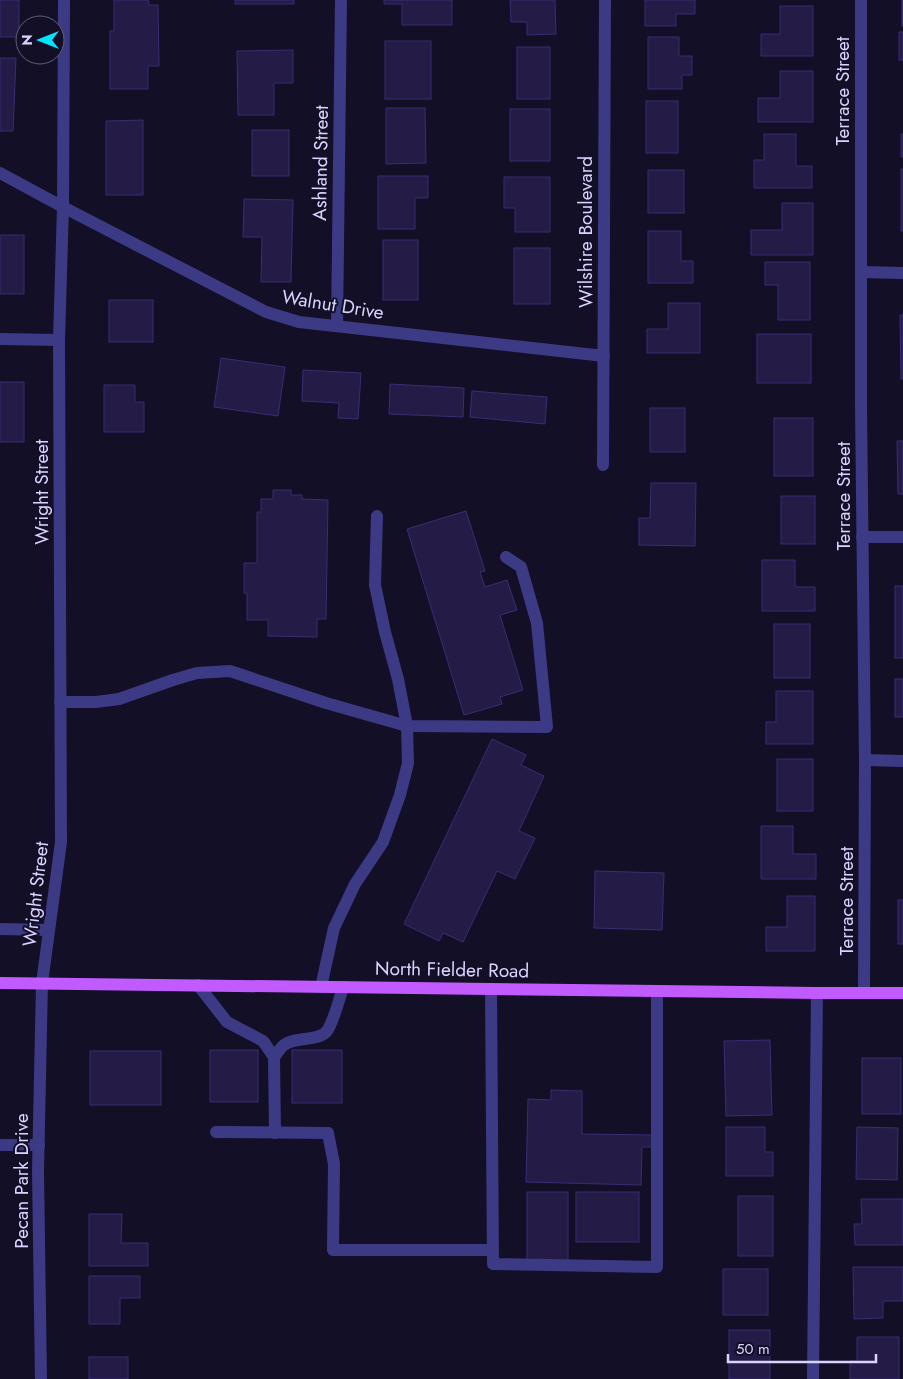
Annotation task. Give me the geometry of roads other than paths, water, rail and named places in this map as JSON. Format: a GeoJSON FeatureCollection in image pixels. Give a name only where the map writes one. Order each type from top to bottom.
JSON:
{"type":"FeatureCollection","features":[{"type":"Feature","properties":{"kind":"main road","name":"North Fielder Road"},"geometry":{"type":"LineString","coordinates":[[0,983],[903,993]]}},
{"type":"Feature","properties":{"kind":"street","name":"Wright Street"},"geometry":{"type":"LineString","coordinates":[[42,983],[61,842],[59,340],[63,207],[64,0]]}},
{"type":"Feature","properties":{"kind":"street","name":"Ashland Street"},"geometry":{"type":"LineString","coordinates":[[337,326],[341,0]]}},
{"type":"Feature","properties":{"kind":"street","name":"Wilshire Boulevard"},"geometry":{"type":"LineString","coordinates":[[603,465],[605,0]]}},
{"type":"Feature","properties":{"kind":"street","name":"Terrace Street"},"geometry":{"type":"LineString","coordinates":[[861,0],[862,537],[865,760],[864,992]]}},
{"type":"Feature","properties":{"kind":"street","name":"Walnut Drive"},"geometry":{"type":"LineString","coordinates":[[0,173],[266,312],[299,322],[604,356]]}},
{"type":"Feature","properties":{"kind":"street"},"geometry":{"type":"LineString","coordinates":[[861,272],[903,272]]}},
{"type":"Feature","properties":{"kind":"street"},"geometry":{"type":"LineString","coordinates":[[0,339],[59,340]]}},
{"type":"Feature","properties":{"kind":"street"},"geometry":{"type":"LineString","coordinates":[[321,986],[334,928],[355,884],[383,842],[400,795],[408,763],[406,726],[398,679],[375,585],[377,516]]}},
{"type":"Feature","properties":{"kind":"street"},"geometry":{"type":"LineString","coordinates":[[862,537],[903,537]]}},
{"type":"Feature","properties":{"kind":"street"},"geometry":{"type":"LineString","coordinates":[[60,702],[96,702],[120,699],[189,675],[230,671],[326,703],[406,726],[547,726],[536,623],[520,567],[506,557]]}},
{"type":"Feature","properties":{"kind":"street"},"geometry":{"type":"LineString","coordinates":[[865,760],[903,760]]}},
{"type":"Feature","properties":{"kind":"street"},"geometry":{"type":"LineString","coordinates":[[0,929],[49,930]]}},
{"type":"Feature","properties":{"kind":"street","name":"Pecan Park Drive"},"geometry":{"type":"LineString","coordinates":[[42,983],[39,1145],[42,1379]]}},
{"type":"Feature","properties":{"kind":"street"},"geometry":{"type":"LineString","coordinates":[[198,985],[227,1022],[262,1041],[274,1058],[275,1132]]}},
{"type":"Feature","properties":{"kind":"street"},"geometry":{"type":"LineString","coordinates":[[274,1058],[283,1046],[294,1040],[320,1036],[327,1031],[343,987]]}},
{"type":"Feature","properties":{"kind":"street"},"geometry":{"type":"LineString","coordinates":[[491,989],[493,1264],[657,1267],[657,991]]}},
{"type":"Feature","properties":{"kind":"street"},"geometry":{"type":"LineString","coordinates":[[813,1379],[817,993]]}},
{"type":"Feature","properties":{"kind":"street"},"geometry":{"type":"LineString","coordinates":[[216,1132],[328,1133],[334,1164],[333,1250],[493,1250]]}},
{"type":"Feature","properties":{"kind":"street"},"geometry":{"type":"LineString","coordinates":[[0,1145],[39,1145]]}}]}
